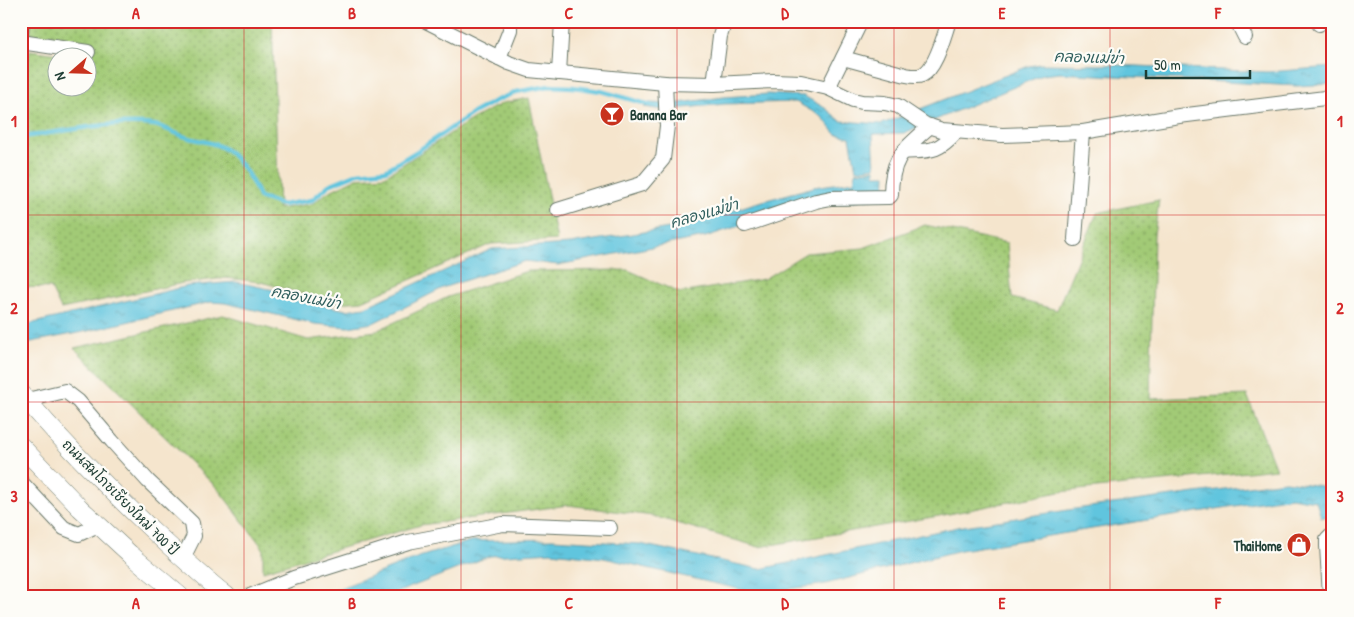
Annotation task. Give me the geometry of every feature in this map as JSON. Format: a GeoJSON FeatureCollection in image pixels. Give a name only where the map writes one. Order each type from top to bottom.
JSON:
{"type":"FeatureCollection","features":[{"type":"Feature","properties":{"kind":"main road","name":"ถนนสมโภชเชียงใหม่ 700 ปี"},"geometry":{"type":"LineString","coordinates":[[24,396],[47,424],[108,488],[203,577],[227,596]]}},
{"type":"Feature","properties":{"kind":"main road"},"geometry":{"type":"LineString","coordinates":[[21,446],[98,525],[180,596]]}},
{"type":"Feature","properties":{"kind":"street"},"geometry":{"type":"LineString","coordinates":[[21,32],[22,21]]}},
{"type":"Feature","properties":{"kind":"street"},"geometry":{"type":"LineString","coordinates":[[426,21],[519,67],[559,73],[665,82],[714,84],[787,81],[816,85],[862,102],[885,103],[898,106],[928,125],[956,132],[1002,135],[1084,132],[1179,116],[1333,97]]}},
{"type":"Feature","properties":{"kind":"street"},"geometry":{"type":"LineString","coordinates":[[499,58],[510,30],[510,21]]}},
{"type":"Feature","properties":{"kind":"street"},"geometry":{"type":"LineString","coordinates":[[559,73],[562,21]]}},
{"type":"Feature","properties":{"kind":"street"},"geometry":{"type":"LineString","coordinates":[[714,84],[720,36],[725,21]]}},
{"type":"Feature","properties":{"kind":"street"},"geometry":{"type":"LineString","coordinates":[[828,88],[861,21]]}},
{"type":"Feature","properties":{"kind":"street"},"geometry":{"type":"LineString","coordinates":[[843,58],[906,75],[922,75],[930,69],[949,21]]}},
{"type":"Feature","properties":{"kind":"street"},"geometry":{"type":"LineString","coordinates":[[1238,21],[1245,37]]}},
{"type":"Feature","properties":{"kind":"street"},"geometry":{"type":"LineString","coordinates":[[21,42],[61,48]]}},
{"type":"Feature","properties":{"kind":"street"},"geometry":{"type":"LineString","coordinates":[[558,210],[642,184],[663,159],[668,126],[665,82]]}},
{"type":"Feature","properties":{"kind":"street"},"geometry":{"type":"LineString","coordinates":[[745,225],[816,201],[831,198],[889,197],[891,195],[892,174],[902,152],[928,125]]}},
{"type":"Feature","properties":{"kind":"street"},"geometry":{"type":"LineString","coordinates":[[902,152],[929,152],[946,142],[956,132]]}},
{"type":"Feature","properties":{"kind":"street"},"geometry":{"type":"LineString","coordinates":[[1075,239],[1084,132]]}},
{"type":"Feature","properties":{"kind":"street"},"geometry":{"type":"LineString","coordinates":[[24,396],[65,391],[78,401],[148,482],[192,523],[194,536],[183,558]]}},
{"type":"Feature","properties":{"kind":"street"},"geometry":{"type":"LineString","coordinates":[[21,482],[64,528],[79,534],[98,525]]}},
{"type":"Feature","properties":{"kind":"street"},"geometry":{"type":"LineString","coordinates":[[250,596],[294,578],[408,542],[503,524],[610,528]]}},
{"type":"Feature","properties":{"kind":"street"},"geometry":{"type":"LineString","coordinates":[[1330,596],[1327,540],[1333,534]]}},
{"type":"Feature","properties":{"kind":"green space"},"geometry":{"type":"Polygon","coordinates":[[[31,21],[272,21],[279,209],[312,204],[328,192],[357,178],[385,176],[474,118],[503,103],[529,98],[557,240],[491,244],[362,301],[336,303],[261,282],[226,278],[183,283],[61,309],[51,288],[21,287],[21,101],[30,50],[48,53],[48,98],[98,98],[98,48],[94,48],[95,46],[30,40],[31,21]]]}},
{"type":"Feature","properties":{"kind":"green space"},"geometry":{"type":"Polygon","coordinates":[[[1159,200],[1154,235],[1150,399],[1247,395],[1276,469],[1059,492],[939,516],[759,547],[653,516],[568,505],[421,525],[263,571],[263,548],[218,489],[74,348],[223,315],[308,340],[376,331],[448,297],[527,271],[628,270],[680,293],[764,279],[806,253],[863,248],[925,225],[1007,243],[1012,298],[1057,310],[1097,213],[1159,200]]]}},
{"type":"Feature","properties":{"kind":"water"},"geometry":{"type":"Polygon","coordinates":[[[1040,64],[1116,65],[1267,72],[1333,67],[1333,84],[1297,86],[1060,73],[1043,75],[904,133],[873,134],[875,167],[856,170],[850,137],[836,134],[822,117],[796,102],[725,104],[663,110],[644,107],[649,103],[672,104],[724,97],[768,94],[804,96],[825,108],[841,121],[882,124],[1029,66],[1040,64]]]}},
{"type":"Feature","properties":{"kind":"water"},"geometry":{"type":"Polygon","coordinates":[[[875,169],[875,175],[886,175],[885,196],[779,213],[705,237],[558,265],[525,261],[445,287],[373,323],[348,327],[315,324],[225,303],[211,302],[88,331],[21,344],[21,326],[188,286],[236,282],[279,291],[310,302],[346,310],[365,307],[492,249],[570,244],[688,225],[752,204],[814,187],[854,181],[856,172],[875,169]]]}},
{"type":"Feature","properties":{"kind":"water"},"geometry":{"type":"Polygon","coordinates":[[[1285,481],[1321,486],[1333,490],[1333,517],[1321,517],[1316,501],[1291,497],[961,550],[821,585],[760,592],[743,590],[604,558],[552,552],[490,556],[388,596],[320,596],[419,557],[471,541],[552,539],[640,544],[760,569],[958,527],[1075,509],[1285,481]]]}},
{"type":"Feature","properties":{"kind":"waterway"},"geometry":{"type":"LineString","coordinates":[[21,137],[104,125],[137,124],[158,126],[224,149],[243,167],[259,197],[282,205],[312,200],[329,185],[358,173],[386,170],[473,113],[516,92],[549,86],[573,87],[601,91],[650,105]]}},
{"type":"Feature","properties":{"kind":"place","name":"Banana Bar"},"geometry":{"type":"Point","coordinates":[612,114]}},
{"type":"Feature","properties":{"kind":"place","name":"ThaiHome"},"geometry":{"type":"Point","coordinates":[1299,545]}},
{"type":"Feature","properties":{"kind":"water label","name":"คลองแม่ข่า"},"geometry":{"type":"Point","coordinates":[1089,57]}},
{"type":"Feature","properties":{"kind":"water label","name":"คลองแม่ข่า"},"geometry":{"type":"Point","coordinates":[704,213]}},
{"type":"Feature","properties":{"kind":"water label","name":"คลองแม่ข่า"},"geometry":{"type":"Point","coordinates":[306,297]}}]}
